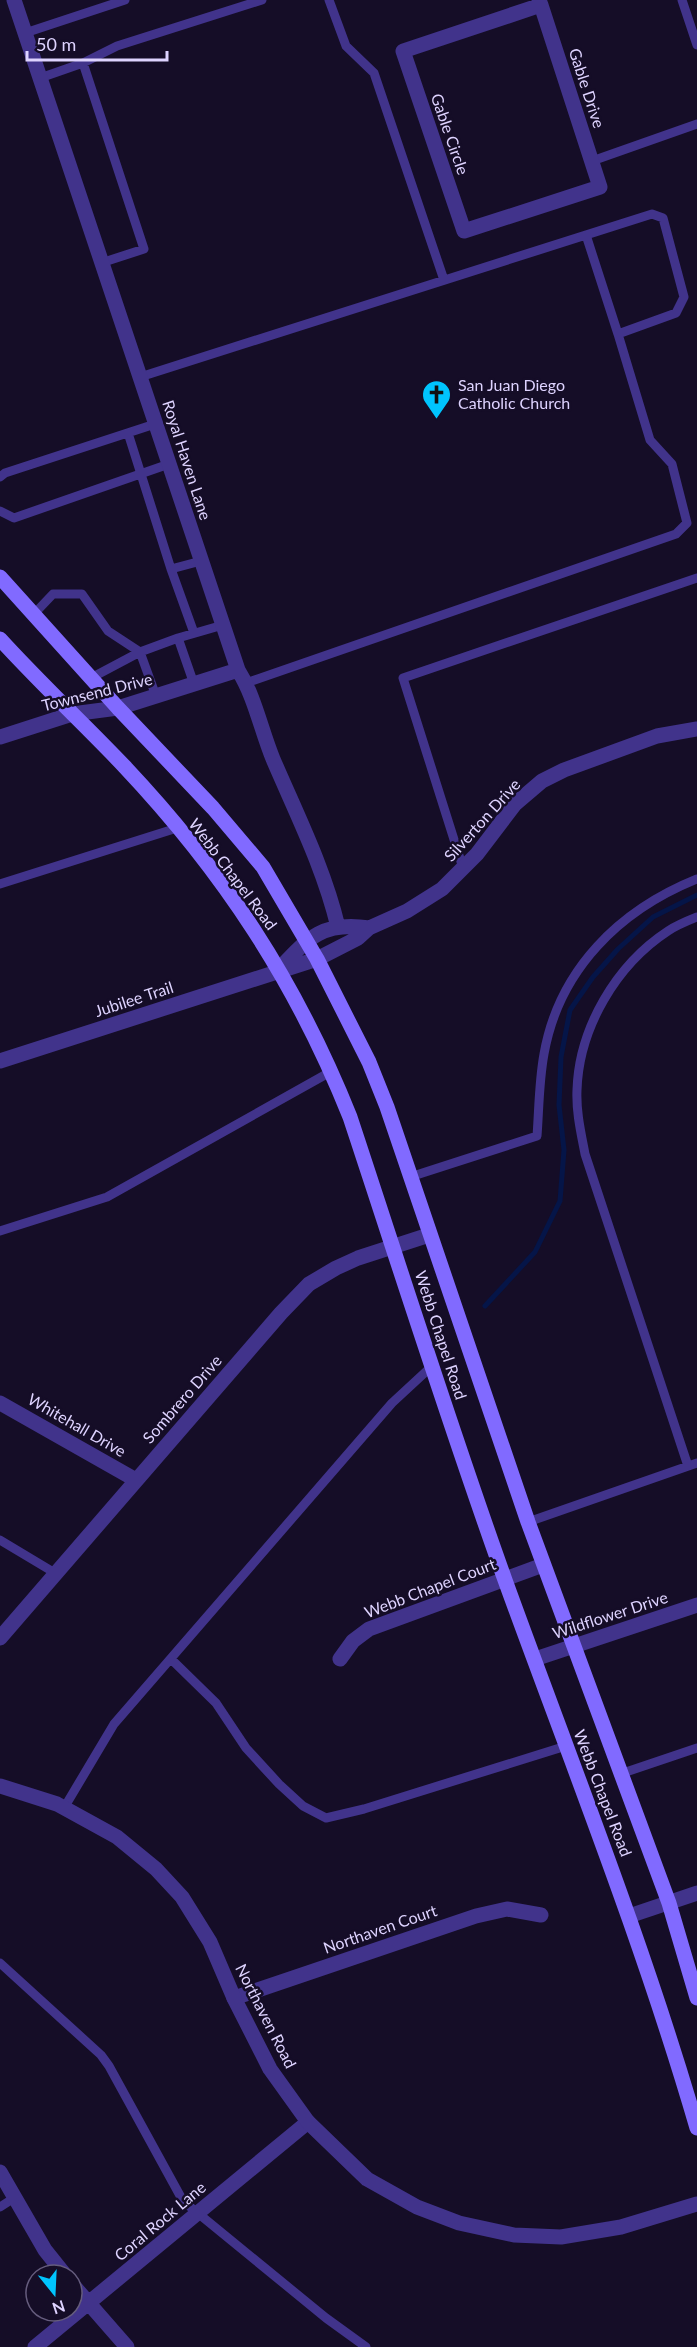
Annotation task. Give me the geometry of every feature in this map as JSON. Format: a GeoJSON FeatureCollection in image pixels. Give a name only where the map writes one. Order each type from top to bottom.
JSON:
{"type":"FeatureCollection","features":[{"type":"Feature","properties":{"kind":"main road","name":"Webb Chapel Road"},"geometry":{"type":"LineString","coordinates":[[0,577],[118,708],[213,808],[263,867],[307,940],[369,1062],[528,1522],[669,1903],[697,1998]]}},
{"type":"Feature","properties":{"kind":"main road","name":"Webb Chapel Road"},"geometry":{"type":"LineString","coordinates":[[0,639],[125,767],[203,858],[247,917],[279,969],[332,1071],[350,1117],[504,1578],[629,1916],[697,2128]]}},
{"type":"Feature","properties":{"kind":"street","name":"Royal Haven Lane"},"geometry":{"type":"LineString","coordinates":[[14,0],[223,626],[273,760],[310,841],[338,927]]}},
{"type":"Feature","properties":{"kind":"street","name":"Gable Drive"},"geometry":{"type":"LineString","coordinates":[[540,3],[600,187]]}},
{"type":"Feature","properties":{"kind":"street","name":"Gable Circle"},"geometry":{"type":"LineString","coordinates":[[540,3],[403,51],[464,231],[600,187]]}},
{"type":"Feature","properties":{"kind":"street","name":"Townsend Drive"},"geometry":{"type":"LineString","coordinates":[[0,737],[72,714],[118,708],[194,684],[242,676]]}},
{"type":"Feature","properties":{"kind":"street","name":"Silverton Drive"},"geometry":{"type":"LineString","coordinates":[[279,969],[317,959],[358,938],[369,928],[407,911],[442,889],[477,854],[515,804],[542,781],[564,770],[657,736],[697,729]]}},
{"type":"Feature","properties":{"kind":"street","name":"Silverton Drive"},"geometry":{"type":"LineString","coordinates":[[279,969],[307,940],[322,932],[338,927],[369,928]]}},
{"type":"Feature","properties":{"kind":"street","name":"Jubilee Trail"},"geometry":{"type":"LineString","coordinates":[[0,1061],[279,969]]}},
{"type":"Feature","properties":{"kind":"street","name":"Sombrero Drive"},"geometry":{"type":"LineString","coordinates":[[0,1638],[309,1284],[336,1268],[429,1235]]}},
{"type":"Feature","properties":{"kind":"street","name":"Whitehall Drive"},"geometry":{"type":"LineString","coordinates":[[0,1403],[136,1480]]}},
{"type":"Feature","properties":{"kind":"street","name":"Webb Chapel Court"},"geometry":{"type":"LineString","coordinates":[[340,1659],[354,1641],[369,1629],[543,1564]]}},
{"type":"Feature","properties":{"kind":"street","name":"Wildflower Drive"},"geometry":{"type":"LineString","coordinates":[[535,1659],[697,1605]]}},
{"type":"Feature","properties":{"kind":"street","name":"Northaven Road"},"geometry":{"type":"LineString","coordinates":[[0,1786],[64,1808],[117,1837],[156,1869],[182,1897],[210,1942],[234,1998],[270,2069],[308,2122],[367,2179],[417,2207],[459,2223],[514,2235],[561,2236],[621,2227],[697,2204]]}},
{"type":"Feature","properties":{"kind":"street"},"geometry":{"type":"LineString","coordinates":[[629,1916],[697,1893]]}},
{"type":"Feature","properties":{"kind":"street","name":"Northaven Court"},"geometry":{"type":"LineString","coordinates":[[234,1998],[476,1916],[507,1909],[540,1914]]}},
{"type":"Feature","properties":{"kind":"street","name":"Coral Rock Lane"},"geometry":{"type":"LineString","coordinates":[[35,2347],[308,2122]]}},
{"type":"Feature","properties":{"kind":"street"},"geometry":{"type":"LineString","coordinates":[[0,2172],[45,2250],[55,2263]]}},
{"type":"Feature","properties":{"kind":"street"},"geometry":{"type":"LineString","coordinates":[[84,2300],[127,2347]]}},
{"type":"Feature","properties":{"kind":"lane"},"geometry":{"type":"LineString","coordinates":[[25,33],[125,0]]}},
{"type":"Feature","properties":{"kind":"lane"},"geometry":{"type":"LineString","coordinates":[[40,78],[83,63],[117,46],[262,0]]}},
{"type":"Feature","properties":{"kind":"lane"},"geometry":{"type":"LineString","coordinates":[[329,0],[346,46],[374,73],[444,280]]}},
{"type":"Feature","properties":{"kind":"lane"},"geometry":{"type":"LineString","coordinates":[[682,0],[697,45]]}},
{"type":"Feature","properties":{"kind":"lane"},"geometry":{"type":"LineString","coordinates":[[83,63],[144,249],[102,263]]}},
{"type":"Feature","properties":{"kind":"lane"},"geometry":{"type":"LineString","coordinates":[[592,161],[697,124]]}},
{"type":"Feature","properties":{"kind":"lane"},"geometry":{"type":"LineString","coordinates":[[140,377],[652,214],[663,218],[684,297],[676,313],[618,334]]}},
{"type":"Feature","properties":{"kind":"lane"},"geometry":{"type":"LineString","coordinates":[[242,676],[676,534],[687,523],[672,464],[650,440],[586,235]]}},
{"type":"Feature","properties":{"kind":"lane"},"geometry":{"type":"LineString","coordinates":[[0,477],[5,473],[155,424]]}},
{"type":"Feature","properties":{"kind":"lane"},"geometry":{"type":"LineString","coordinates":[[128,433],[194,633]]}},
{"type":"Feature","properties":{"kind":"lane"},"geometry":{"type":"LineString","coordinates":[[0,511],[14,518],[169,465]]}},
{"type":"Feature","properties":{"kind":"lane"},"geometry":{"type":"LineString","coordinates":[[171,569],[201,561]]}},
{"type":"Feature","properties":{"kind":"lane"},"geometry":{"type":"LineString","coordinates":[[463,868],[403,678],[697,578]]}},
{"type":"Feature","properties":{"kind":"lane"},"geometry":{"type":"LineString","coordinates":[[34,614],[53,594],[82,594],[108,631],[140,652],[156,696]]}},
{"type":"Feature","properties":{"kind":"lane"},"geometry":{"type":"LineString","coordinates":[[92,678],[140,652],[178,638],[223,626]]}},
{"type":"Feature","properties":{"kind":"lane"},"geometry":{"type":"LineString","coordinates":[[178,638],[194,684]]}},
{"type":"Feature","properties":{"kind":"lane"},"geometry":{"type":"LineString","coordinates":[[0,884],[177,828]]}},
{"type":"Feature","properties":{"kind":"lane"},"geometry":{"type":"LineString","coordinates":[[410,1177],[537,1136],[544,1053],[555,1014],[574,974],[621,921],[672,889],[697,879]]}},
{"type":"Feature","properties":{"kind":"lane"},"geometry":{"type":"LineString","coordinates":[[528,1522],[693,1465],[585,1154],[578,1121],[577,1089],[581,1058],[590,1026],[609,992],[638,955],[669,930],[697,917]]}},
{"type":"Feature","properties":{"kind":"lane"},"geometry":{"type":"LineString","coordinates":[[0,1231],[106,1197],[332,1071]]}},
{"type":"Feature","properties":{"kind":"lane"},"geometry":{"type":"LineString","coordinates":[[64,1808],[114,1724],[392,1403],[432,1366]]}},
{"type":"Feature","properties":{"kind":"lane"},"geometry":{"type":"LineString","coordinates":[[0,1540],[55,1573]]}},
{"type":"Feature","properties":{"kind":"lane"},"geometry":{"type":"LineString","coordinates":[[171,1659],[216,1703],[246,1748],[279,1784],[303,1806],[326,1818],[364,1809],[566,1746]]}},
{"type":"Feature","properties":{"kind":"lane"},"geometry":{"type":"LineString","coordinates":[[620,1774],[697,1748]]}},
{"type":"Feature","properties":{"kind":"lane"},"geometry":{"type":"LineString","coordinates":[[0,1963],[101,2055],[183,2201],[326,2318],[366,2347]]}},
{"type":"Feature","properties":{"kind":"lane"},"geometry":{"type":"LineString","coordinates":[[0,2207],[14,2198]]}},
{"type":"Feature","properties":{"kind":"waterway"},"geometry":{"type":"LineString","coordinates":[[485,1306],[535,1252],[560,1201],[564,1150],[559,1105],[561,1057],[570,1010],[593,977],[618,949],[653,917],[697,895]]}},
{"type":"Feature","properties":{"kind":"place","name":"San Juan Diego Catholic Church"},"geometry":{"type":"Point","coordinates":[437,420]}}]}
